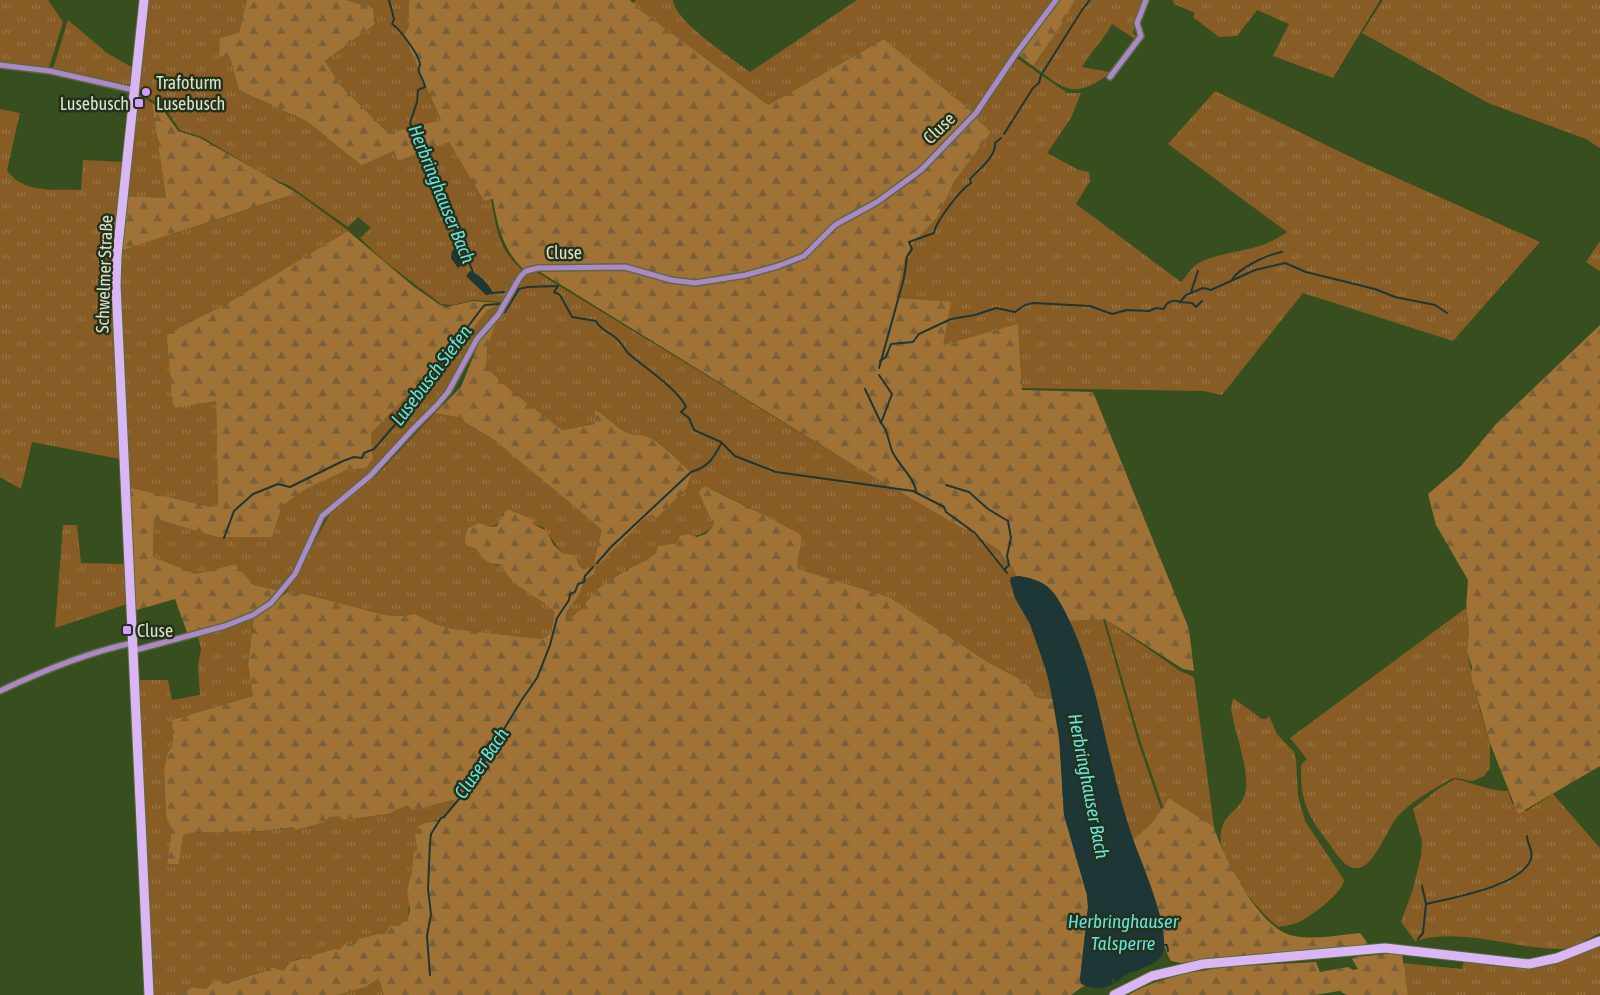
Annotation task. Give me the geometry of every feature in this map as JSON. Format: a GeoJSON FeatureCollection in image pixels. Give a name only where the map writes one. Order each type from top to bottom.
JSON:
{"type":"FeatureCollection","features":[{"type":"Feature","properties":{"kind":"main road","name":"Schwelmer Straße"},"geometry":{"type":"LineString","coordinates":[[132,647],[116,285],[117,255],[144,0]]}},
{"type":"Feature","properties":{"kind":"main road"},"geometry":{"type":"LineString","coordinates":[[132,647],[149,995]]}},
{"type":"Feature","properties":{"kind":"main road"},"geometry":{"type":"LineString","coordinates":[[1114,995],[1152,976],[1203,964],[1385,948],[1529,964],[1557,958],[1600,941]]}},
{"type":"Feature","properties":{"kind":"street","name":"Cluse"},"geometry":{"type":"LineString","coordinates":[[132,647],[225,626],[253,615],[271,603],[295,574],[322,516],[370,476],[448,392],[477,339],[497,318],[514,286],[526,271],[538,268],[625,267],[671,280],[694,282],[746,275],[804,256],[835,225],[877,202],[921,170],[976,114],[1015,54],[1056,0]]}},
{"type":"Feature","properties":{"kind":"street"},"geometry":{"type":"LineString","coordinates":[[1110,76],[1141,36],[1137,23],[1146,0]]}},
{"type":"Feature","properties":{"kind":"street"},"geometry":{"type":"LineString","coordinates":[[0,65],[50,71],[134,90]]}},
{"type":"Feature","properties":{"kind":"street"},"geometry":{"type":"LineString","coordinates":[[0,691],[52,668],[111,647],[132,647]]}},
{"type":"Feature","properties":{"kind":"green space"},"geometry":{"type":"Polygon","coordinates":[[[0,0],[48,0],[63,22],[49,67],[46,69],[0,63],[0,0]]]}},
{"type":"Feature","properties":{"kind":"green space"},"geometry":{"type":"Polygon","coordinates":[[[147,0],[247,0],[239,33],[230,58],[239,90],[308,122],[360,164],[394,151],[398,161],[449,142],[484,201],[491,199],[497,230],[503,247],[523,271],[503,302],[473,300],[453,305],[441,304],[383,260],[360,238],[371,228],[358,217],[348,227],[290,186],[261,173],[202,137],[180,130],[166,109],[138,91],[147,0]]]}},
{"type":"Feature","properties":{"kind":"green space"},"geometry":{"type":"Polygon","coordinates":[[[247,0],[346,0],[373,8],[375,24],[325,61],[341,86],[388,133],[441,120],[404,36],[409,25],[409,0],[630,0],[639,9],[768,105],[884,39],[975,114],[976,118],[991,132],[954,182],[937,218],[916,240],[905,257],[896,298],[951,302],[943,345],[1018,324],[1022,390],[1093,392],[1189,629],[1194,671],[1183,669],[1105,619],[1069,621],[1060,603],[1050,590],[1036,581],[1017,576],[998,549],[855,466],[532,267],[524,270],[511,254],[502,238],[493,199],[484,201],[449,142],[398,161],[394,151],[361,165],[308,122],[239,90],[230,58],[219,56],[220,38],[239,33],[247,0]]]}},
{"type":"Feature","properties":{"kind":"green space"},"geometry":{"type":"Polygon","coordinates":[[[346,0],[409,0],[409,25],[404,36],[441,120],[388,133],[341,86],[325,61],[375,24],[373,8],[346,0]]]}},
{"type":"Feature","properties":{"kind":"green space"},"geometry":{"type":"Polygon","coordinates":[[[636,0],[673,0],[676,9],[693,29],[750,72],[857,0],[1054,0],[974,113],[884,39],[768,105],[639,9],[632,3],[636,0]]]}},
{"type":"Feature","properties":{"kind":"green space"},"geometry":{"type":"Polygon","coordinates":[[[1059,0],[1075,0],[1062,24],[1033,66],[1018,55],[1059,0]]]}},
{"type":"Feature","properties":{"kind":"green space"},"geometry":{"type":"Polygon","coordinates":[[[1075,0],[1144,0],[1137,16],[1133,33],[1137,37],[1135,39],[1112,24],[1082,67],[1109,72],[1108,75],[1096,83],[1077,89],[1061,86],[1033,66],[1062,24],[1075,0]]]}},
{"type":"Feature","properties":{"kind":"green space"},"geometry":{"type":"Polygon","coordinates":[[[1173,0],[1380,0],[1333,78],[1273,56],[1289,24],[1257,10],[1237,36],[1219,37],[1193,17],[1195,13],[1174,4],[1173,0]]]}},
{"type":"Feature","properties":{"kind":"green space"},"geometry":{"type":"Polygon","coordinates":[[[1383,0],[1600,0],[1600,148],[1586,139],[1488,103],[1362,33],[1383,0]]]}},
{"type":"Feature","properties":{"kind":"green space"},"geometry":{"type":"Polygon","coordinates":[[[68,20],[107,53],[133,68],[132,88],[53,69],[68,20]]]}},
{"type":"Feature","properties":{"kind":"green space"},"geometry":{"type":"Polygon","coordinates":[[[1015,57],[1067,93],[1081,93],[1071,118],[1047,153],[1079,170],[1089,172],[1090,181],[1076,204],[1181,282],[1200,262],[1266,244],[1287,232],[1168,144],[1215,91],[1359,161],[1540,242],[1453,341],[1303,293],[1222,395],[1204,391],[1022,388],[1018,325],[943,345],[895,298],[905,257],[916,240],[937,218],[954,182],[991,132],[976,118],[1015,57]]]}},
{"type":"Feature","properties":{"kind":"green space"},"geometry":{"type":"Polygon","coordinates":[[[137,94],[152,103],[166,198],[126,196],[137,94]]]}},
{"type":"Feature","properties":{"kind":"green space"},"geometry":{"type":"Polygon","coordinates":[[[152,103],[163,110],[178,131],[200,138],[297,193],[120,251],[126,196],[166,198],[152,103]]]}},
{"type":"Feature","properties":{"kind":"green space"},"geometry":{"type":"Polygon","coordinates":[[[0,109],[20,113],[7,170],[13,178],[30,187],[51,190],[81,190],[83,160],[124,162],[113,284],[120,459],[32,442],[21,489],[0,477],[0,109]]]}},
{"type":"Feature","properties":{"kind":"green space"},"geometry":{"type":"Polygon","coordinates":[[[297,193],[349,231],[230,302],[167,334],[216,401],[218,506],[210,507],[128,487],[119,319],[120,251],[297,193]]]}},
{"type":"Feature","properties":{"kind":"green space"},"geometry":{"type":"Polygon","coordinates":[[[348,231],[413,286],[440,305],[447,307],[473,301],[500,303],[488,310],[475,326],[476,331],[457,346],[442,375],[422,393],[407,396],[371,433],[373,459],[366,468],[346,470],[306,489],[282,506],[272,537],[217,537],[154,518],[153,557],[196,574],[235,564],[254,585],[281,591],[253,614],[188,635],[175,599],[133,611],[128,487],[210,507],[218,506],[216,401],[173,408],[167,334],[230,302],[348,231]]]}},
{"type":"Feature","properties":{"kind":"green space"},"geometry":{"type":"Polygon","coordinates":[[[1600,241],[1600,271],[1586,262],[1600,241]]]}},
{"type":"Feature","properties":{"kind":"green space"},"geometry":{"type":"Polygon","coordinates":[[[533,270],[855,466],[998,549],[1017,576],[1014,577],[1015,598],[1030,624],[1042,656],[1053,699],[1038,698],[1025,682],[986,661],[889,597],[798,569],[796,558],[801,543],[769,519],[710,489],[705,507],[714,520],[713,526],[702,534],[681,536],[677,543],[659,546],[656,553],[647,560],[628,569],[597,589],[581,609],[566,622],[575,595],[594,573],[579,566],[575,555],[562,553],[543,527],[532,524],[533,519],[511,511],[503,514],[500,523],[490,527],[477,549],[496,565],[502,565],[512,580],[556,612],[551,633],[542,639],[453,629],[435,624],[415,614],[385,615],[304,594],[286,593],[331,512],[376,476],[435,413],[456,417],[493,439],[603,530],[594,562],[601,562],[645,518],[648,516],[657,518],[686,489],[692,473],[650,437],[632,436],[625,433],[595,410],[595,424],[562,430],[509,389],[486,367],[489,339],[497,316],[517,283],[533,270]]]}},
{"type":"Feature","properties":{"kind":"green space"},"geometry":{"type":"Polygon","coordinates":[[[503,303],[499,311],[485,327],[451,392],[362,481],[321,514],[294,572],[281,591],[254,585],[235,564],[196,574],[153,557],[154,517],[217,537],[272,537],[282,506],[306,489],[346,469],[366,468],[373,459],[371,433],[407,396],[422,393],[442,375],[457,346],[476,331],[475,326],[488,310],[503,303]]]}},
{"type":"Feature","properties":{"kind":"green space"},"geometry":{"type":"Polygon","coordinates":[[[496,322],[487,348],[486,367],[509,389],[562,430],[595,424],[595,410],[625,432],[632,435],[644,435],[656,441],[692,473],[686,489],[657,518],[648,516],[645,518],[601,563],[594,562],[602,530],[493,439],[456,417],[435,413],[461,387],[481,337],[496,322]]]}},
{"type":"Feature","properties":{"kind":"green space"},"geometry":{"type":"Polygon","coordinates":[[[1600,325],[1600,766],[1518,814],[1490,743],[1471,675],[1472,667],[1467,652],[1469,629],[1466,608],[1468,580],[1436,525],[1428,494],[1461,466],[1496,424],[1600,325]]]}},
{"type":"Feature","properties":{"kind":"green space"},"geometry":{"type":"Polygon","coordinates":[[[706,487],[801,535],[798,569],[889,597],[986,661],[1025,682],[1038,698],[1053,699],[1060,746],[1064,815],[1087,895],[1088,907],[1080,979],[1085,985],[1071,995],[384,995],[378,979],[366,987],[337,995],[180,995],[192,987],[206,989],[215,980],[227,983],[273,967],[283,971],[290,962],[335,949],[339,950],[346,943],[355,944],[358,939],[385,934],[390,926],[399,926],[408,917],[410,910],[407,891],[412,871],[413,853],[417,850],[415,835],[417,827],[425,823],[439,821],[454,805],[454,800],[413,810],[407,805],[388,814],[343,820],[339,816],[329,817],[325,822],[295,830],[294,827],[262,831],[189,833],[183,835],[179,864],[167,864],[171,836],[166,816],[164,769],[167,754],[173,745],[172,720],[253,696],[248,664],[254,617],[286,593],[304,594],[385,615],[415,614],[435,624],[453,629],[542,639],[551,633],[555,612],[512,580],[502,565],[490,563],[482,558],[477,549],[466,545],[465,538],[468,528],[479,523],[490,527],[497,526],[507,509],[533,519],[533,524],[547,531],[553,544],[562,553],[575,555],[579,566],[584,569],[592,568],[595,573],[583,584],[568,611],[566,622],[581,609],[597,589],[628,569],[647,560],[656,553],[658,546],[677,543],[680,536],[688,534],[697,537],[706,534],[713,526],[714,520],[710,518],[699,492],[702,488],[706,487]]]}},
{"type":"Feature","properties":{"kind":"green space"},"geometry":{"type":"Polygon","coordinates":[[[63,525],[77,525],[81,563],[125,564],[127,604],[55,628],[63,525]]]}},
{"type":"Feature","properties":{"kind":"green space"},"geometry":{"type":"Polygon","coordinates":[[[1466,608],[1469,629],[1467,652],[1480,710],[1490,743],[1490,768],[1484,776],[1472,781],[1451,779],[1419,798],[1398,816],[1379,848],[1364,866],[1354,868],[1349,866],[1337,855],[1310,815],[1306,806],[1301,777],[1301,765],[1307,759],[1290,738],[1466,608]]]}},
{"type":"Feature","properties":{"kind":"green space"},"geometry":{"type":"Polygon","coordinates":[[[254,617],[248,664],[253,696],[172,720],[173,745],[167,754],[164,769],[166,815],[171,836],[167,864],[179,863],[183,834],[262,831],[294,827],[296,829],[325,822],[329,817],[339,815],[343,820],[388,814],[407,804],[425,807],[455,800],[454,805],[444,816],[430,823],[425,823],[415,835],[417,850],[413,853],[408,917],[399,927],[385,934],[358,939],[354,944],[338,950],[298,959],[289,963],[283,971],[273,967],[266,971],[226,983],[215,980],[206,989],[192,987],[180,995],[153,995],[136,680],[168,680],[172,700],[200,695],[198,666],[201,649],[198,637],[254,617]]]}},
{"type":"Feature","properties":{"kind":"green space"},"geometry":{"type":"Polygon","coordinates":[[[1103,619],[1138,742],[1161,809],[1151,824],[1133,840],[1096,702],[1069,621],[1103,619]]]}},
{"type":"Feature","properties":{"kind":"green space"},"geometry":{"type":"Polygon","coordinates":[[[1105,619],[1180,671],[1194,677],[1214,827],[1169,798],[1163,807],[1141,743],[1105,619]]]}},
{"type":"Feature","properties":{"kind":"green space"},"geometry":{"type":"Polygon","coordinates":[[[1233,698],[1262,719],[1266,719],[1269,716],[1277,734],[1294,752],[1298,796],[1305,821],[1344,880],[1332,898],[1310,916],[1295,924],[1278,927],[1269,919],[1238,882],[1223,853],[1222,827],[1242,801],[1246,788],[1245,769],[1231,709],[1233,698]]]}},
{"type":"Feature","properties":{"kind":"green space"},"geometry":{"type":"Polygon","coordinates":[[[1455,779],[1487,788],[1508,791],[1512,803],[1526,811],[1553,794],[1600,848],[1600,933],[1565,949],[1543,948],[1470,937],[1433,937],[1415,941],[1401,922],[1413,889],[1421,856],[1422,841],[1413,809],[1438,789],[1455,779]]]}},
{"type":"Feature","properties":{"kind":"green space"},"geometry":{"type":"Polygon","coordinates":[[[1169,798],[1214,827],[1234,873],[1245,891],[1268,921],[1281,931],[1294,936],[1311,938],[1360,933],[1369,945],[1181,963],[1171,961],[1164,944],[1156,904],[1133,840],[1151,824],[1169,798]]]}},
{"type":"Feature","properties":{"kind":"green space"},"geometry":{"type":"Polygon","coordinates":[[[1600,946],[1600,995],[1408,995],[1402,963],[1462,969],[1464,961],[1512,968],[1532,968],[1556,963],[1600,946]]]}},
{"type":"Feature","properties":{"kind":"green space"},"geometry":{"type":"Polygon","coordinates":[[[1402,954],[1408,995],[1347,995],[1339,991],[1315,995],[1128,995],[1172,977],[1220,968],[1316,962],[1320,972],[1348,967],[1353,970],[1358,969],[1352,959],[1355,957],[1402,954]]]}},
{"type":"Feature","properties":{"kind":"green space"},"geometry":{"type":"Polygon","coordinates":[[[378,979],[384,995],[337,995],[366,987],[378,979]]]}},
{"type":"Feature","properties":{"kind":"water"},"geometry":{"type":"Polygon","coordinates":[[[459,247],[467,261],[458,268],[451,258],[452,251],[459,247]]]}},
{"type":"Feature","properties":{"kind":"water"},"geometry":{"type":"Polygon","coordinates":[[[470,271],[484,280],[493,294],[486,295],[466,276],[470,271]]]}},
{"type":"Feature","properties":{"kind":"water","name":"Herbringhauser Talsperre"},"geometry":{"type":"Polygon","coordinates":[[[1019,576],[1039,581],[1053,592],[1061,604],[1074,632],[1094,690],[1124,810],[1163,927],[1163,952],[1158,960],[1124,976],[1114,984],[1115,979],[1112,979],[1113,984],[1100,988],[1081,984],[1080,979],[1088,907],[1087,895],[1064,815],[1059,736],[1048,676],[1030,624],[1015,598],[1010,581],[1011,577],[1019,576]]]}},
{"type":"Feature","properties":{"kind":"waterway","name":"Herbringhauser Bach"},"geometry":{"type":"LineString","coordinates":[[389,0],[394,19],[392,24],[404,36],[419,60],[419,72],[425,87],[418,90],[417,102],[410,123],[473,272]]}},
{"type":"Feature","properties":{"kind":"waterway"},"geometry":{"type":"LineString","coordinates":[[1043,72],[1090,0]]}},
{"type":"Feature","properties":{"kind":"waterway"},"geometry":{"type":"LineString","coordinates":[[1004,134],[1033,88],[1039,83],[1041,75]]}},
{"type":"Feature","properties":{"kind":"waterway"},"geometry":{"type":"LineString","coordinates":[[879,368],[904,278],[907,257],[912,249],[909,242],[934,233],[949,206],[971,183],[970,179],[990,158],[995,148],[995,143],[1001,138]]}},
{"type":"Feature","properties":{"kind":"waterway"},"geometry":{"type":"LineString","coordinates":[[1232,280],[1235,275],[1254,262],[1282,252]]}},
{"type":"Feature","properties":{"kind":"waterway"},"geometry":{"type":"LineString","coordinates":[[880,361],[886,357],[891,344],[913,342],[919,334],[951,319],[975,315],[996,308],[1015,312],[1025,305],[1033,303],[1090,306],[1112,314],[1127,310],[1149,311],[1156,308],[1164,309],[1170,302],[1180,302],[1186,295],[1203,288],[1211,290],[1255,270],[1285,263],[1306,272],[1375,289],[1395,297],[1435,305],[1447,313]]}},
{"type":"Feature","properties":{"kind":"waterway"},"geometry":{"type":"LineString","coordinates":[[1191,292],[1198,271]]}},
{"type":"Feature","properties":{"kind":"waterway","name":"Herbringhauser Bach"},"geometry":{"type":"LineString","coordinates":[[514,290],[528,287],[558,286],[554,292],[560,295],[572,317],[596,321],[600,327],[619,341],[629,354],[676,393],[686,407],[681,412],[689,418],[694,430],[721,442],[735,456],[776,472],[913,491],[944,507],[946,512],[975,533],[1007,573]]}},
{"type":"Feature","properties":{"kind":"waterway","name":"Lusebusch Siefen"},"geometry":{"type":"LineString","coordinates":[[505,312],[519,289]]}},
{"type":"Feature","properties":{"kind":"waterway","name":"Herbringhauser Bach"},"geometry":{"type":"LineString","coordinates":[[492,293],[504,292]]}},
{"type":"Feature","properties":{"kind":"waterway"},"geometry":{"type":"LineString","coordinates":[[1180,302],[1192,303],[1196,307],[1202,301]]}},
{"type":"Feature","properties":{"kind":"waterway","name":"Lusebusch Siefen"},"geometry":{"type":"LineString","coordinates":[[224,538],[234,511],[253,494],[278,484],[290,487],[343,461],[354,457],[362,458],[364,453],[374,449],[431,383],[444,358],[482,308],[485,305],[499,304]]}},
{"type":"Feature","properties":{"kind":"waterway"},"geometry":{"type":"LineString","coordinates":[[879,375],[892,394],[881,423],[886,430],[893,453],[910,477],[916,491]]}},
{"type":"Feature","properties":{"kind":"waterway"},"geometry":{"type":"LineString","coordinates":[[865,389],[881,423]]}},
{"type":"Feature","properties":{"kind":"waterway","name":"Cluser Bach"},"geometry":{"type":"LineString","coordinates":[[597,563],[611,547],[691,472],[702,468],[709,462],[721,444]]}},
{"type":"Feature","properties":{"kind":"waterway"},"geometry":{"type":"LineString","coordinates":[[946,485],[969,492],[988,509],[1008,521],[1011,538],[1007,556],[1009,565],[1005,569]]}},
{"type":"Feature","properties":{"kind":"waterway","name":"Cluser Bach"},"geometry":{"type":"LineString","coordinates":[[430,975],[427,936],[431,914],[428,889],[431,834],[441,818],[444,817],[469,787],[537,678],[550,645],[557,618],[569,600],[570,594],[575,592],[578,584],[584,582],[585,576],[593,567]]}},
{"type":"Feature","properties":{"kind":"waterway"},"geometry":{"type":"LineString","coordinates":[[1418,939],[1423,933],[1426,904],[1500,884],[1514,877],[1525,868],[1532,856],[1527,836]]}},
{"type":"Feature","properties":{"kind":"waterway"},"geometry":{"type":"LineString","coordinates":[[1422,886],[1426,904]]}},
{"type":"Feature","properties":{"kind":"waterway"},"geometry":{"type":"LineString","coordinates":[[1164,945],[1167,945],[1168,951]]}},
{"type":"Feature","properties":{"kind":"place","name":"Trafoturm Lusebusch"},"geometry":{"type":"Point","coordinates":[146,92]}},
{"type":"Feature","properties":{"kind":"place","name":"Lusebusch"},"geometry":{"type":"Point","coordinates":[139,103]}},
{"type":"Feature","properties":{"kind":"place","name":"Cluse"},"geometry":{"type":"Point","coordinates":[127,630]}}]}
